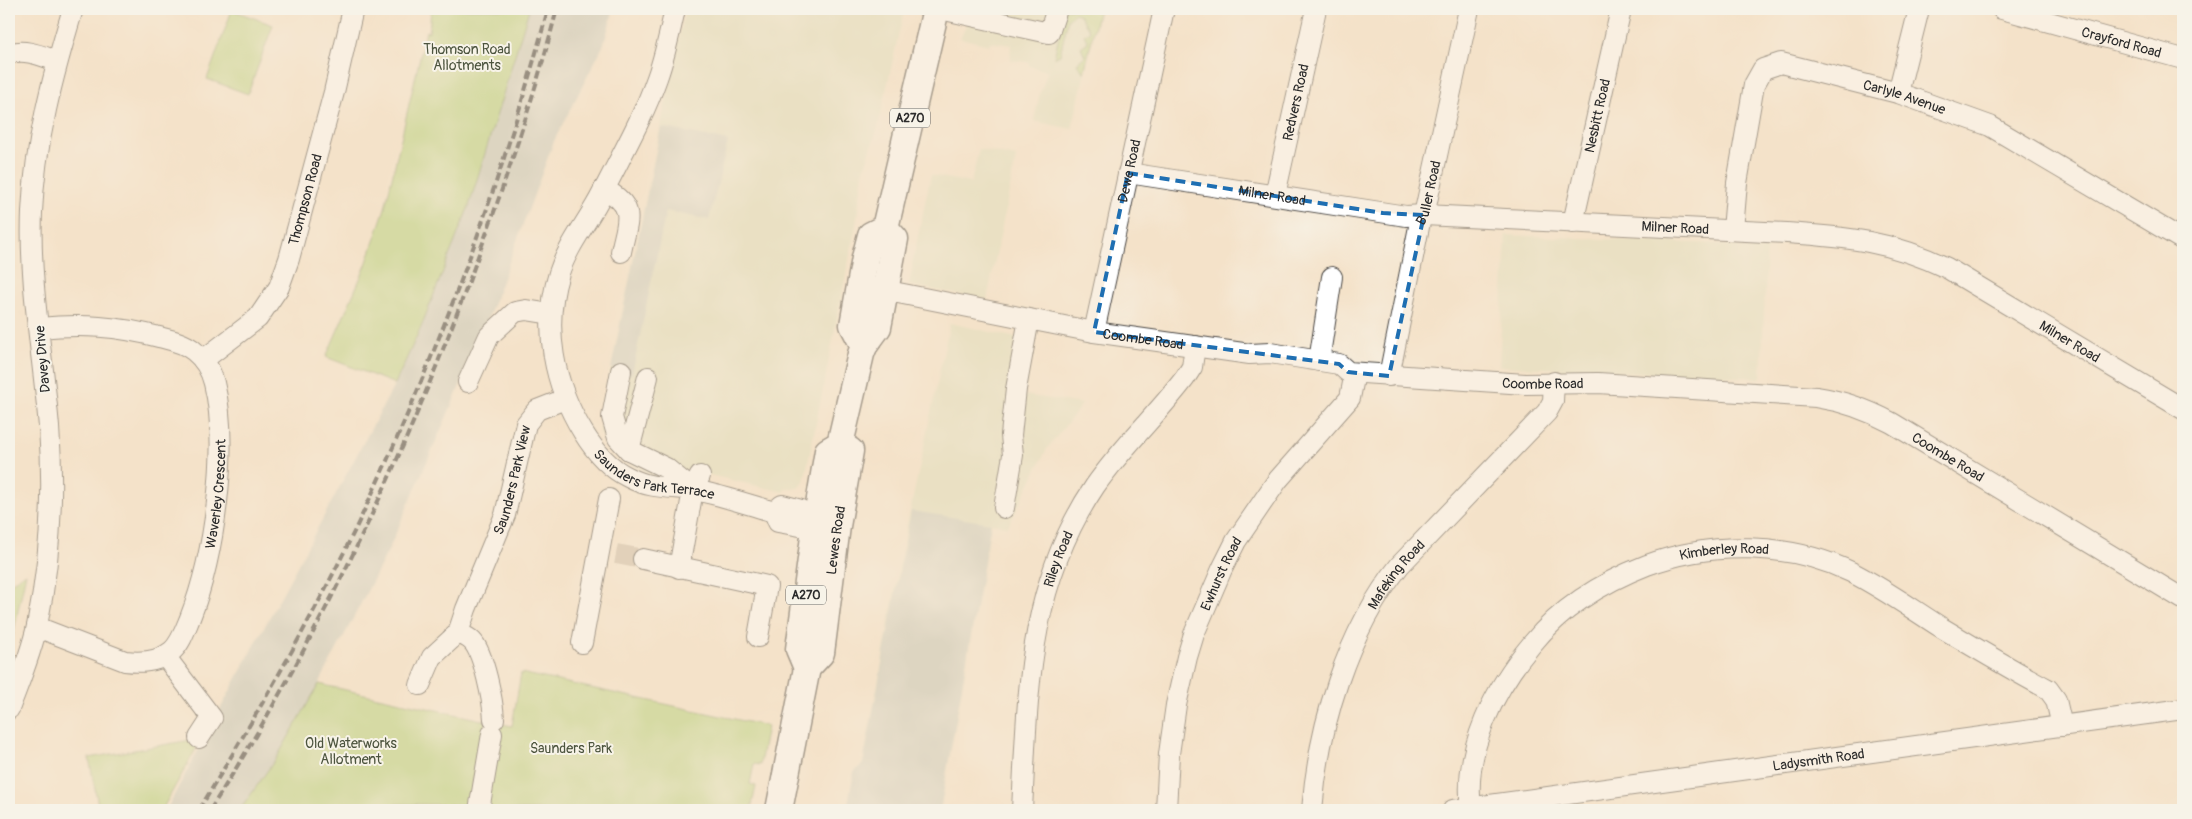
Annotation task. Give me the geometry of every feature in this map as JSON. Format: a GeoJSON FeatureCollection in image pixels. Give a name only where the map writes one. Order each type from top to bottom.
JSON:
{"type":"FeatureCollection","features":[{"type":"Feature","properties":{"kind":"main road","name":"A270"},"geometry":{"type":"LineString","coordinates":[[864,346],[853,324],[860,285],[872,235],[885,228],[936,9]]}},
{"type":"Feature","properties":{"kind":"main road","name":"Lewes Road"},"geometry":{"type":"LineString","coordinates":[[779,810],[807,668],[821,653],[820,522],[828,451],[840,444],[864,346],[878,327],[895,240],[885,228]]}},
{"type":"Feature","properties":{"kind":"street","name":"Davey Drive"},"geometry":{"type":"LineString","coordinates":[[9,709],[37,627],[47,556],[51,480],[49,429],[34,278],[32,214],[34,177],[57,61],[73,9]]}},
{"type":"Feature","properties":{"kind":"street","name":"Thompson Road"},"geometry":{"type":"LineString","coordinates":[[203,360],[258,318],[279,287],[289,259],[334,92],[353,9]]}},
{"type":"Feature","properties":{"kind":"street"},"geometry":{"type":"LineString","coordinates":[[565,399],[554,362],[551,314],[562,263],[604,189],[643,112],[666,52],[675,9]]}},
{"type":"Feature","properties":{"kind":"street"},"geometry":{"type":"LineString","coordinates":[[940,9],[1049,32],[1057,9]]}},
{"type":"Feature","properties":{"kind":"street","name":"Dewe Road"},"geometry":{"type":"LineString","coordinates":[[1094,332],[1164,9]]}},
{"type":"Feature","properties":{"kind":"street","name":"Redvers Road"},"geometry":{"type":"LineString","coordinates":[[1274,195],[1316,9]]}},
{"type":"Feature","properties":{"kind":"street","name":"Buller Road"},"geometry":{"type":"LineString","coordinates":[[1389,376],[1420,222],[1424,215],[1469,9]]}},
{"type":"Feature","properties":{"kind":"street","name":"Nesbitt Road"},"geometry":{"type":"LineString","coordinates":[[1573,223],[1622,9]]}},
{"type":"Feature","properties":{"kind":"street"},"geometry":{"type":"LineString","coordinates":[[1898,94],[1919,9]]}},
{"type":"Feature","properties":{"kind":"street","name":"Crayford Road"},"geometry":{"type":"LineString","coordinates":[[2002,9],[2183,59]]}},
{"type":"Feature","properties":{"kind":"street"},"geometry":{"type":"LineString","coordinates":[[9,54],[17,52],[29,53],[57,61]]}},
{"type":"Feature","properties":{"kind":"street","name":"Carlyle Avenue"},"geometry":{"type":"LineString","coordinates":[[1733,230],[1737,183],[1754,84],[1763,69],[1775,64],[1786,63],[1898,94],[1962,115],[1995,129],[2183,240]]}},
{"type":"Feature","properties":{"kind":"street","name":"Milner Road"},"geometry":{"type":"LineString","coordinates":[[1128,173],[1406,216],[1424,215],[1733,230],[1842,236],[1873,241],[1918,255],[1947,268],[2183,408]]}},
{"type":"Feature","properties":{"kind":"street"},"geometry":{"type":"LineString","coordinates":[[604,189],[622,200],[627,208],[628,216],[621,252]]}},
{"type":"Feature","properties":{"kind":"street"},"geometry":{"type":"LineString","coordinates":[[1319,361],[1332,277]]}},
{"type":"Feature","properties":{"kind":"street","name":"Coombe Road"},"geometry":{"type":"LineString","coordinates":[[860,285],[1094,332],[1250,354],[1270,353],[1339,364],[1348,372],[1356,373],[1525,384],[1554,382],[1633,385],[1828,398],[1876,414],[1892,423],[2183,599]]}},
{"type":"Feature","properties":{"kind":"street"},"geometry":{"type":"LineString","coordinates":[[468,382],[489,336],[515,312],[526,310],[551,314]]}},
{"type":"Feature","properties":{"kind":"street"},"geometry":{"type":"LineString","coordinates":[[1004,508],[1013,455],[1011,435],[1016,389],[1029,319]]}},
{"type":"Feature","properties":{"kind":"street","name":"Waverley Crescent"},"geometry":{"type":"LineString","coordinates":[[39,328],[72,325],[124,328],[189,347],[203,360],[213,381],[218,417],[220,459],[213,532],[194,608],[179,642],[165,656]]}},
{"type":"Feature","properties":{"kind":"street","name":"Riley Road"},"geometry":{"type":"LineString","coordinates":[[1022,810],[1028,697],[1035,642],[1046,588],[1072,525],[1086,500],[1118,456],[1185,378],[1193,363],[1196,346]]}},
{"type":"Feature","properties":{"kind":"street"},"geometry":{"type":"LineString","coordinates":[[621,372],[613,410],[613,423],[618,438],[629,450],[696,483],[679,568]]}},
{"type":"Feature","properties":{"kind":"street","name":"Ewhurst Road"},"geometry":{"type":"LineString","coordinates":[[1166,810],[1169,754],[1176,705],[1187,657],[1194,634],[1222,569],[1236,541],[1277,481],[1350,398],[1356,373]]}},
{"type":"Feature","properties":{"kind":"street"},"geometry":{"type":"LineString","coordinates":[[629,450],[648,377]]}},
{"type":"Feature","properties":{"kind":"street","name":"Mafeking Road"},"geometry":{"type":"LineString","coordinates":[[1312,810],[1318,764],[1330,708],[1350,651],[1385,583],[1547,412],[1553,400],[1554,382]]}},
{"type":"Feature","properties":{"kind":"street","name":"Saunders Park Terrace"},"geometry":{"type":"LineString","coordinates":[[565,399],[592,446],[617,471],[647,485],[659,488],[696,483],[774,512],[782,505],[801,510],[820,522]]}},
{"type":"Feature","properties":{"kind":"street","name":"Saunders Park View"},"geometry":{"type":"LineString","coordinates":[[420,685],[432,657],[458,633],[505,515],[526,424],[537,410],[565,399]]}},
{"type":"Feature","properties":{"kind":"street"},"geometry":{"type":"LineString","coordinates":[[582,643],[608,552],[609,499]]}},
{"type":"Feature","properties":{"kind":"street","name":"Kimberley Road"},"geometry":{"type":"LineString","coordinates":[[1462,809],[1469,786],[1472,762],[1486,719],[1512,669],[1541,634],[1568,609],[1612,580],[1665,559],[1709,550],[1751,549],[1785,552],[1814,558],[1850,571],[1974,647],[2048,689],[2056,700],[2062,726]]}},
{"type":"Feature","properties":{"kind":"street"},"geometry":{"type":"LineString","coordinates":[[643,559],[767,586],[758,637]]}},
{"type":"Feature","properties":{"kind":"street"},"geometry":{"type":"LineString","coordinates":[[37,627],[125,660],[144,662],[165,656],[212,718],[199,738]]}},
{"type":"Feature","properties":{"kind":"street"},"geometry":{"type":"LineString","coordinates":[[458,633],[472,642],[478,653],[493,702],[493,726],[479,810]]}},
{"type":"Feature","properties":{"kind":"street","name":"Ladysmith Road"},"geometry":{"type":"LineString","coordinates":[[1462,809],[2183,709]]}},
{"type":"Feature","properties":{"kind":"highlighted area"},"geometry":{"type":"Polygon","coordinates":[[[1128,173],[1383,213],[1424,215],[1389,376],[1348,372],[1339,364],[1094,332],[1128,173]]]}},
{"type":"Feature","properties":{"kind":"shaded area"},"geometry":{"type":"Polygon","coordinates":[[[529,9],[614,9],[603,46],[554,141],[480,340],[389,549],[319,684],[277,757],[240,810],[166,810],[395,384],[421,327],[469,206],[529,9]]]}},
{"type":"Feature","properties":{"kind":"shaded area"},"geometry":{"type":"Polygon","coordinates":[[[685,9],[909,9],[908,11],[904,10],[878,127],[863,172],[856,225],[804,482],[798,488],[785,489],[784,492],[688,470],[664,478],[645,471],[623,458],[600,433],[611,369],[685,9]]]}},
{"type":"Feature","properties":{"kind":"shaded area"},"geometry":{"type":"Polygon","coordinates":[[[975,9],[1099,9],[1072,129],[1034,121],[1040,93],[1048,71],[1030,66],[1028,62],[1010,60],[1011,45],[990,42],[989,45],[960,38],[975,9]]]}},
{"type":"Feature","properties":{"kind":"shaded area"},"geometry":{"type":"Polygon","coordinates":[[[661,127],[728,141],[709,220],[666,211],[632,374],[611,369],[661,127]]]}},
{"type":"Feature","properties":{"kind":"shaded area"},"geometry":{"type":"Polygon","coordinates":[[[979,149],[1016,157],[987,300],[909,285],[931,175],[971,183],[979,149]]]}},
{"type":"Feature","properties":{"kind":"shaded area"},"geometry":{"type":"Polygon","coordinates":[[[1506,235],[1767,246],[1761,378],[1499,366],[1506,235]]]}},
{"type":"Feature","properties":{"kind":"shaded area"},"geometry":{"type":"Polygon","coordinates":[[[950,323],[1034,342],[1024,395],[1082,404],[1047,449],[1008,526],[991,523],[940,810],[847,810],[854,772],[863,764],[907,526],[950,323]]]}},
{"type":"Feature","properties":{"kind":"shaded area"},"geometry":{"type":"Polygon","coordinates":[[[911,511],[991,523],[940,810],[847,810],[854,772],[863,764],[911,511]]]}},
{"type":"Feature","properties":{"kind":"green space","name":"Thomson Road Allotments"},"geometry":{"type":"Polygon","coordinates":[[[431,9],[529,9],[469,206],[421,327],[395,384],[326,357],[366,265],[385,208],[426,31],[429,32],[431,9]]]}},
{"type":"Feature","properties":{"kind":"green space"},"geometry":{"type":"Polygon","coordinates":[[[1065,9],[1099,9],[1084,73],[1077,63],[1085,56],[1081,47],[1088,42],[1084,35],[1090,31],[1080,15],[1075,13],[1068,19],[1060,55],[1054,58],[1065,9]]]}},
{"type":"Feature","properties":{"kind":"green space"},"geometry":{"type":"Polygon","coordinates":[[[232,10],[273,25],[248,94],[207,79],[232,10]]]}},
{"type":"Feature","properties":{"kind":"green space"},"geometry":{"type":"Polygon","coordinates":[[[26,573],[9,654],[9,584],[26,573]]]}},
{"type":"Feature","properties":{"kind":"green space","name":"Saunders Park"},"geometry":{"type":"Polygon","coordinates":[[[521,673],[767,726],[760,765],[754,764],[750,784],[756,786],[751,810],[485,810],[501,724],[512,726],[521,673]]]}},
{"type":"Feature","properties":{"kind":"green space","name":"Old Waterworks Allotment"},"geometry":{"type":"Polygon","coordinates":[[[319,684],[486,721],[468,805],[394,804],[393,810],[240,810],[277,757],[319,684]]]}},
{"type":"Feature","properties":{"kind":"green space"},"geometry":{"type":"Polygon","coordinates":[[[202,738],[162,810],[99,810],[89,758],[202,738]]]}},
{"type":"Feature","properties":{"kind":"tunnel"},"geometry":{"type":"LineString","coordinates":[[616,554],[643,559]]}},
{"type":"Feature","properties":{"kind":"railway"},"geometry":{"type":"LineString","coordinates":[[199,810],[264,701],[325,589],[345,551],[391,452],[418,390],[467,265],[510,138],[548,9]]}},
{"type":"Feature","properties":{"kind":"railway"},"geometry":{"type":"LineString","coordinates":[[210,810],[290,676],[327,607],[394,466],[454,321],[492,218],[531,99],[557,9]]}}]}
